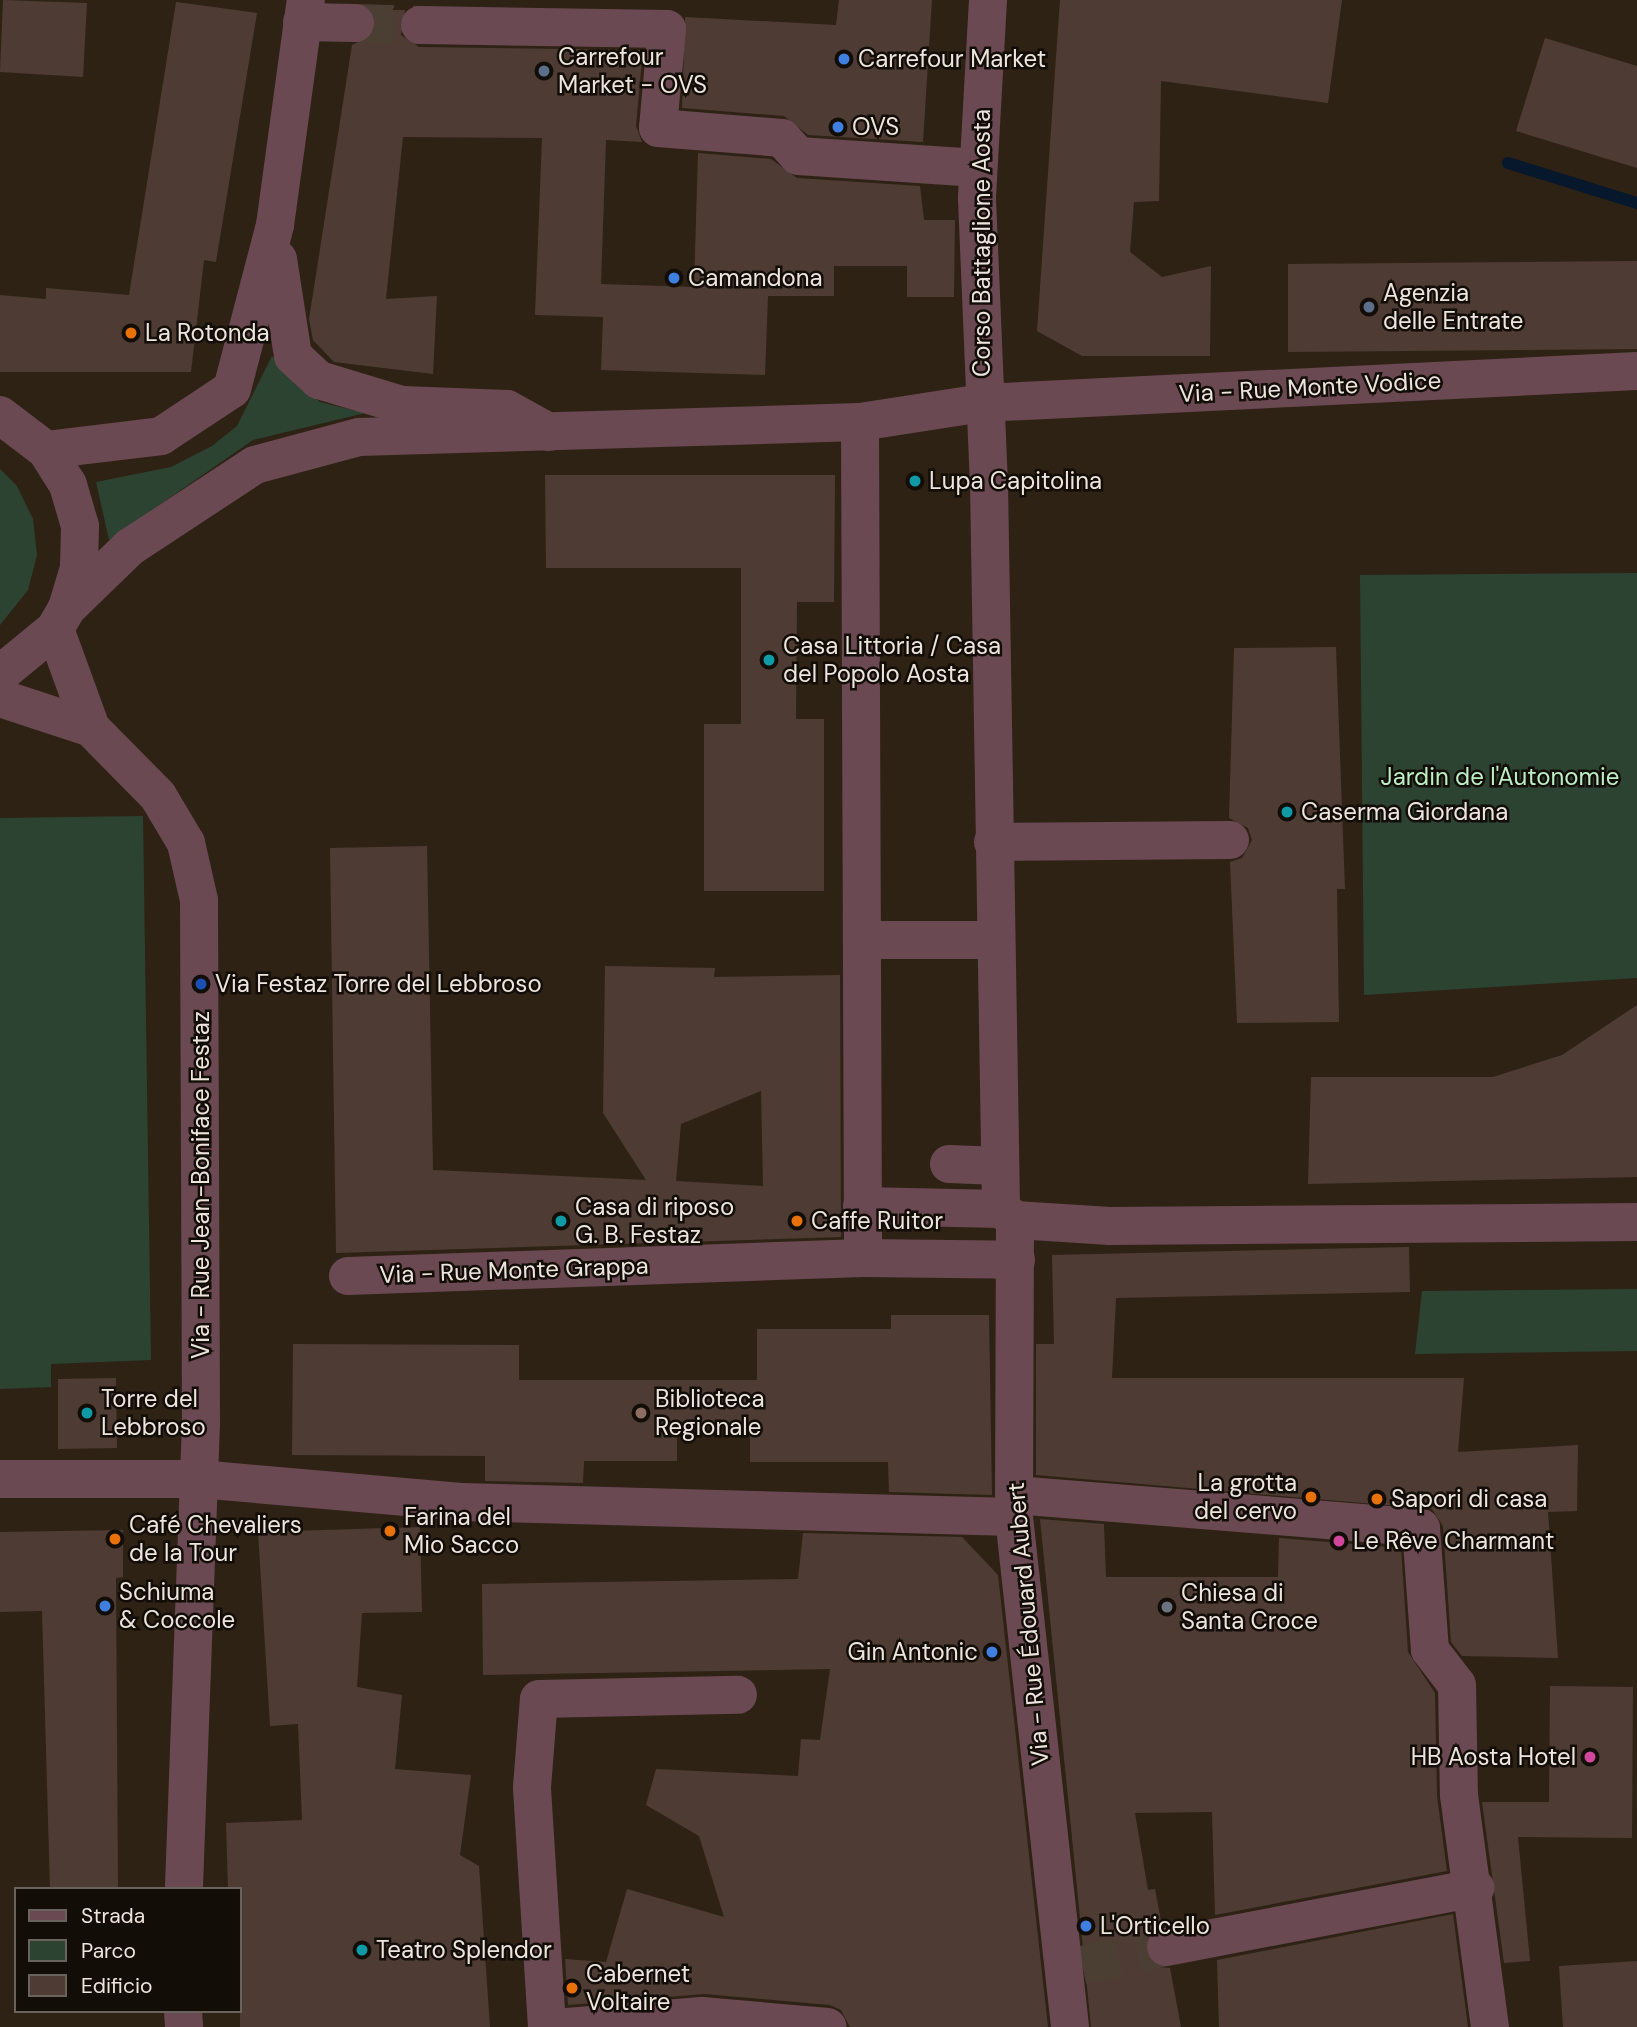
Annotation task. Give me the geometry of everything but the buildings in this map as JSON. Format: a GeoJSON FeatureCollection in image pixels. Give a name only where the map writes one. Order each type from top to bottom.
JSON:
{"type":"FeatureCollection","features":[{"type":"Feature","properties":{"kind":"street","name":"Corso Battaglione Aosta"},"geometry":{"type":"LineString","coordinates":[[988,0],[978,168],[993,842]]}},
{"type":"Feature","properties":{"kind":"street"},"geometry":{"type":"LineString","coordinates":[[46,450],[161,436],[232,389],[275,225],[304,11],[355,23]]}},
{"type":"Feature","properties":{"kind":"street"},"geometry":{"type":"LineString","coordinates":[[419,25],[667,29],[658,128],[782,138],[798,156],[978,168]]}},
{"type":"Feature","properties":{"kind":"street"},"geometry":{"type":"LineString","coordinates":[[275,225],[293,356],[319,380],[402,405],[507,409],[551,433]]}},
{"type":"Feature","properties":{"kind":"street","name":"Via - Rue Monte Vodice"},"geometry":{"type":"LineString","coordinates":[[0,674],[61,619],[130,547],[188,505],[255,465],[307,446],[359,437],[860,422],[983,403],[1637,371]]}},
{"type":"Feature","properties":{"kind":"street"},"geometry":{"type":"LineString","coordinates":[[0,415],[46,450],[68,485],[80,526],[79,568],[61,619],[91,728]]}},
{"type":"Feature","properties":{"kind":"street"},"geometry":{"type":"LineString","coordinates":[[860,422],[857,472],[863,940],[863,1258]]}},
{"type":"Feature","properties":{"kind":"street"},"geometry":{"type":"LineString","coordinates":[[0,698],[91,728]]}},
{"type":"Feature","properties":{"kind":"street","name":"Via - Rue Jean-Boniface Festaz"},"geometry":{"type":"LineString","coordinates":[[91,728],[158,796],[186,843],[199,900],[199,1479],[184,1887]]}},
{"type":"Feature","properties":{"kind":"street"},"geometry":{"type":"LineString","coordinates":[[993,842],[1230,840]]}},
{"type":"Feature","properties":{"kind":"street","name":"Via - Rue Édouard Aubert"},"geometry":{"type":"LineString","coordinates":[[993,842],[1000,1166],[1016,1260],[1014,1506],[1073,1968],[1070,2027]]}},
{"type":"Feature","properties":{"kind":"street"},"geometry":{"type":"LineString","coordinates":[[863,940],[994,940]]}},
{"type":"Feature","properties":{"kind":"street"},"geometry":{"type":"LineString","coordinates":[[949,1164],[1000,1166]]}},
{"type":"Feature","properties":{"kind":"street"},"geometry":{"type":"LineString","coordinates":[[862,1206],[1008,1215],[1110,1226],[1637,1222]]}},
{"type":"Feature","properties":{"kind":"street","name":"Via - Rue Monte Grappa"},"geometry":{"type":"LineString","coordinates":[[348,1276],[863,1258],[1016,1260]]}},
{"type":"Feature","properties":{"kind":"street"},"geometry":{"type":"LineString","coordinates":[[0,1479],[199,1479],[461,1502],[810,1508],[1014,1506],[1421,1528],[1430,1650],[1457,1685],[1490,2027]]}},
{"type":"Feature","properties":{"kind":"street"},"geometry":{"type":"LineString","coordinates":[[547,2027],[532,1787],[539,1699],[738,1695]]}},
{"type":"Feature","properties":{"kind":"street"},"geometry":{"type":"LineString","coordinates":[[1166,1947],[1475,1888]]}},
{"type":"Feature","properties":{"kind":"street"},"geometry":{"type":"LineString","coordinates":[[567,2027],[702,2016],[828,2027]]}},
{"type":"Feature","properties":{"kind":"green space"},"geometry":{"type":"Polygon","coordinates":[[[272,356],[320,402],[365,413],[253,440],[109,540],[96,482],[171,467],[212,446],[237,426],[272,356]]]}},
{"type":"Feature","properties":{"kind":"green space"},"geometry":{"type":"Polygon","coordinates":[[[0,469],[17,486],[33,519],[37,555],[28,590],[0,625],[0,469]]]}},
{"type":"Feature","properties":{"kind":"green space","name":"Jardin de l'Autonomie"},"geometry":{"type":"Polygon","coordinates":[[[1637,573],[1637,978],[1364,995],[1360,575],[1637,573]]]}},
{"type":"Feature","properties":{"kind":"green space"},"geometry":{"type":"Polygon","coordinates":[[[143,816],[151,1360],[51,1364],[51,1387],[0,1389],[0,818],[143,816]]]}},
{"type":"Feature","properties":{"kind":"green space"},"geometry":{"type":"Polygon","coordinates":[[[1637,1289],[1637,1351],[1415,1354],[1422,1291],[1637,1289]]]}},
{"type":"Feature","properties":{"kind":"waterway"},"geometry":{"type":"LineString","coordinates":[[1508,163],[1637,203]]}},
{"type":"Feature","properties":{"kind":"tunnel"},"geometry":{"type":"LineString","coordinates":[[355,23],[420,25]]}},
{"type":"Feature","properties":{"kind":"tunnel"},"geometry":{"type":"LineString","coordinates":[[1082,1965],[1166,1947]]}},
{"type":"Feature","properties":{"kind":"place","name":"Carrefour Market"},"geometry":{"type":"Point","coordinates":[844,59]}},
{"type":"Feature","properties":{"kind":"place","name":"Carrefour Market - OVS"},"geometry":{"type":"Point","coordinates":[544,71]}},
{"type":"Feature","properties":{"kind":"place","name":"OVS"},"geometry":{"type":"Point","coordinates":[838,127]}},
{"type":"Feature","properties":{"kind":"place","name":"Camandona"},"geometry":{"type":"Point","coordinates":[674,278]}},
{"type":"Feature","properties":{"kind":"place","name":"Agenzia delle Entrate"},"geometry":{"type":"Point","coordinates":[1369,307]}},
{"type":"Feature","properties":{"kind":"place","name":"La Rotonda"},"geometry":{"type":"Point","coordinates":[131,333]}},
{"type":"Feature","properties":{"kind":"place","name":"Lupa Capitolina"},"geometry":{"type":"Point","coordinates":[915,481]}},
{"type":"Feature","properties":{"kind":"place","name":"Casa Littoria / Casa del Popolo Aosta"},"geometry":{"type":"Point","coordinates":[769,660]}},
{"type":"Feature","properties":{"kind":"place","name":"Caserma Giordana"},"geometry":{"type":"Point","coordinates":[1287,812]}},
{"type":"Feature","properties":{"kind":"place","name":"Via Festaz Torre del Lebbroso"},"geometry":{"type":"Point","coordinates":[201,984]}},
{"type":"Feature","properties":{"kind":"place","name":"Casa di riposo G. B. Festaz"},"geometry":{"type":"Point","coordinates":[561,1221]}},
{"type":"Feature","properties":{"kind":"place","name":"Caffe Ruitor"},"geometry":{"type":"Point","coordinates":[797,1221]}},
{"type":"Feature","properties":{"kind":"place","name":"Torre del Lebbroso"},"geometry":{"type":"Point","coordinates":[87,1413]}},
{"type":"Feature","properties":{"kind":"place","name":"Biblioteca Regionale"},"geometry":{"type":"Point","coordinates":[641,1413]}},
{"type":"Feature","properties":{"kind":"place","name":"La grotta del cervo"},"geometry":{"type":"Point","coordinates":[1311,1497]}},
{"type":"Feature","properties":{"kind":"place","name":"Sapori di casa"},"geometry":{"type":"Point","coordinates":[1377,1499]}},
{"type":"Feature","properties":{"kind":"place","name":"Farina del Mio Sacco"},"geometry":{"type":"Point","coordinates":[390,1531]}},
{"type":"Feature","properties":{"kind":"place","name":"Café Chevaliers de la Tour"},"geometry":{"type":"Point","coordinates":[115,1539]}},
{"type":"Feature","properties":{"kind":"place","name":"Le Rêve Charmant"},"geometry":{"type":"Point","coordinates":[1339,1541]}},
{"type":"Feature","properties":{"kind":"place","name":"Schiuma & Coccole"},"geometry":{"type":"Point","coordinates":[105,1606]}},
{"type":"Feature","properties":{"kind":"place","name":"Chiesa di Santa Croce"},"geometry":{"type":"Point","coordinates":[1167,1607]}},
{"type":"Feature","properties":{"kind":"place","name":"Gin Antonic"},"geometry":{"type":"Point","coordinates":[992,1652]}},
{"type":"Feature","properties":{"kind":"place","name":"HB Aosta Hotel"},"geometry":{"type":"Point","coordinates":[1590,1757]}},
{"type":"Feature","properties":{"kind":"place","name":"L'Orticello"},"geometry":{"type":"Point","coordinates":[1086,1926]}},
{"type":"Feature","properties":{"kind":"place","name":"Teatro Splendor"},"geometry":{"type":"Point","coordinates":[362,1950]}},
{"type":"Feature","properties":{"kind":"place","name":"Cabernet Voltaire"},"geometry":{"type":"Point","coordinates":[572,1988]}}]}
